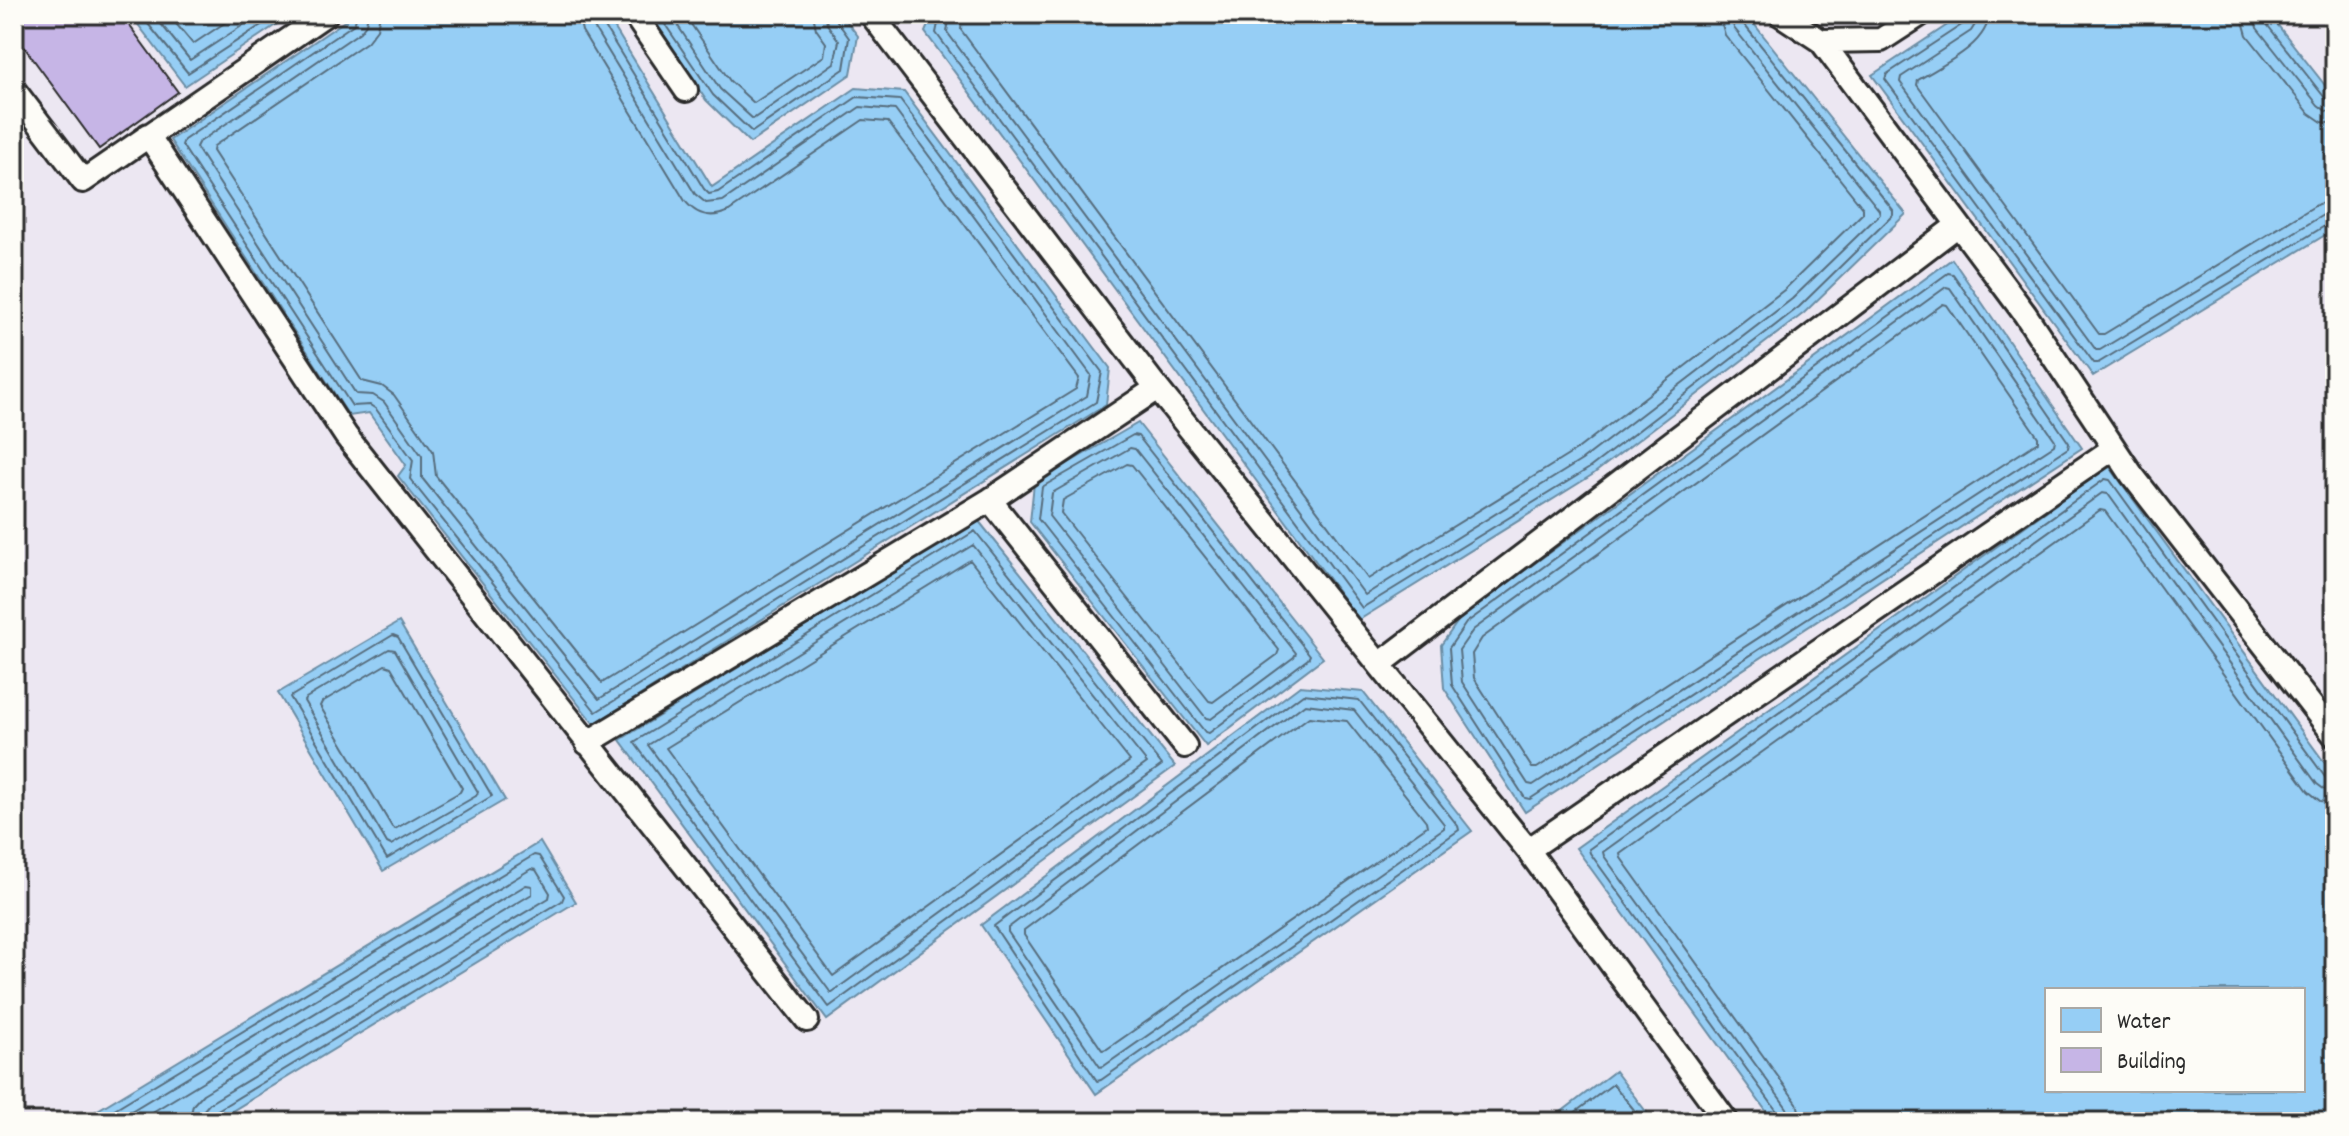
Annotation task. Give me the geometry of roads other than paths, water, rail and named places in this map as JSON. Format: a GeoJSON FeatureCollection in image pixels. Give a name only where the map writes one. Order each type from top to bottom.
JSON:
{"type":"FeatureCollection","features":[{"type":"Feature","properties":{"kind":"lane"},"geometry":{"type":"LineString","coordinates":[[14,90],[83,181],[326,14]]}},
{"type":"Feature","properties":{"kind":"lane"},"geometry":{"type":"LineString","coordinates":[[634,14],[686,90]]}},
{"type":"Feature","properties":{"kind":"lane"},"geometry":{"type":"LineString","coordinates":[[871,14],[1157,388],[1528,850],[1727,1122]]}},
{"type":"Feature","properties":{"kind":"lane"},"geometry":{"type":"LineString","coordinates":[[1780,14],[1821,41],[2025,314],[2132,475],[2335,736]]}},
{"type":"Feature","properties":{"kind":"lane"},"geometry":{"type":"LineString","coordinates":[[1821,41],[1881,40],[1921,14]]}},
{"type":"Feature","properties":{"kind":"lane"},"geometry":{"type":"LineString","coordinates":[[148,135],[346,436],[807,1020]]}},
{"type":"Feature","properties":{"kind":"lane"},"geometry":{"type":"LineString","coordinates":[[1380,664],[1958,225]]}},
{"type":"Feature","properties":{"kind":"lane"},"geometry":{"type":"LineString","coordinates":[[587,743],[990,500],[1157,388]]}},
{"type":"Feature","properties":{"kind":"lane"},"geometry":{"type":"LineString","coordinates":[[1528,850],[2114,448]]}},
{"type":"Feature","properties":{"kind":"lane"},"geometry":{"type":"LineString","coordinates":[[990,500],[1185,746]]}},
{"type":"Feature","properties":{"kind":"water"},"geometry":{"type":"Polygon","coordinates":[[[130,14],[292,14],[185,86],[130,14]]]}},
{"type":"Feature","properties":{"kind":"water"},"geometry":{"type":"Polygon","coordinates":[[[355,14],[606,14],[712,187],[856,88],[904,92],[1110,368],[1106,405],[594,724],[398,476],[406,465],[369,413],[349,416],[170,140],[355,14]]]}},
{"type":"Feature","properties":{"kind":"water"},"geometry":{"type":"Polygon","coordinates":[[[648,14],[841,14],[858,36],[851,74],[750,143],[706,100],[648,14]]]}},
{"type":"Feature","properties":{"kind":"water"},"geometry":{"type":"Polygon","coordinates":[[[933,14],[1746,14],[1906,214],[1804,313],[1592,475],[1359,620],[925,32],[933,14]]]}},
{"type":"Feature","properties":{"kind":"water"},"geometry":{"type":"Polygon","coordinates":[[[1964,14],[2269,14],[2335,98],[2335,229],[2093,376],[1872,75],[1964,14]]]}},
{"type":"Feature","properties":{"kind":"water"},"geometry":{"type":"Polygon","coordinates":[[[1952,259],[2082,448],[1525,812],[1444,688],[1441,645],[1461,617],[1952,259]]]}},
{"type":"Feature","properties":{"kind":"water"},"geometry":{"type":"Polygon","coordinates":[[[1138,423],[1323,658],[1206,746],[1030,522],[1034,483],[1138,423]]]}},
{"type":"Feature","properties":{"kind":"water"},"geometry":{"type":"Polygon","coordinates":[[[2109,466],[2335,777],[2335,1122],[1774,1122],[1576,848],[2109,466]]]}},
{"type":"Feature","properties":{"kind":"water"},"geometry":{"type":"Polygon","coordinates":[[[978,520],[1175,766],[827,1020],[620,740],[978,520]]]}},
{"type":"Feature","properties":{"kind":"water"},"geometry":{"type":"Polygon","coordinates":[[[399,622],[505,800],[383,871],[278,693],[399,622]]]}},
{"type":"Feature","properties":{"kind":"water"},"geometry":{"type":"Polygon","coordinates":[[[1300,686],[1363,692],[1472,831],[1096,1094],[981,925],[1300,686]]]}},
{"type":"Feature","properties":{"kind":"water"},"geometry":{"type":"Polygon","coordinates":[[[540,842],[576,902],[214,1122],[78,1122],[540,842]]]}},
{"type":"Feature","properties":{"kind":"water"},"geometry":{"type":"Polygon","coordinates":[[[1615,1071],[1654,1122],[1548,1122],[1615,1071]]]}}]}
